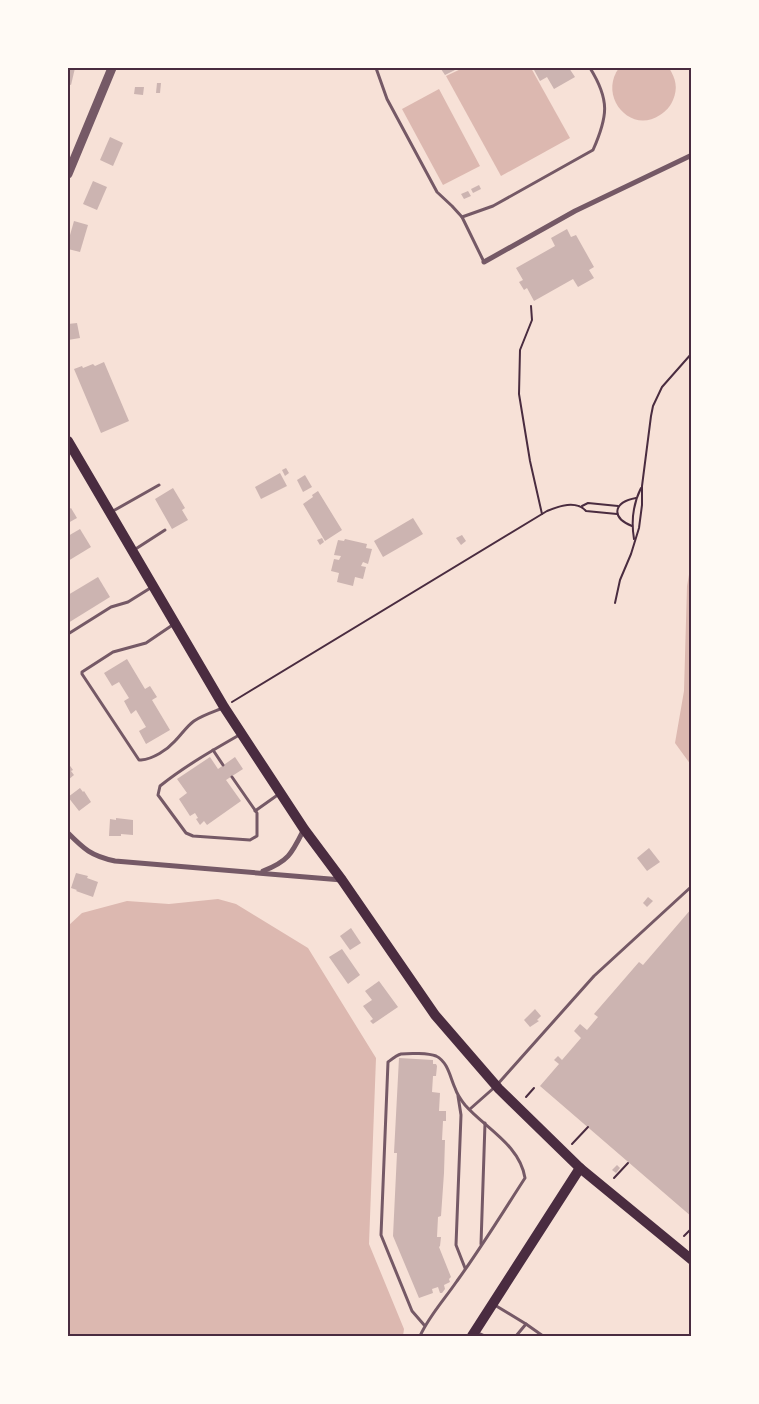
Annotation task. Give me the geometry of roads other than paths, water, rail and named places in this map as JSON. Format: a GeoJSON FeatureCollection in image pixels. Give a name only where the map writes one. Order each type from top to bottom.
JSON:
{"type":"FeatureCollection","features":[{"type":"Feature","properties":{"kind":"main road"},"geometry":{"type":"LineString","coordinates":[[68,441],[152,587],[241,734],[304,829],[342,880],[435,1015],[496,1086],[580,1168],[692,1260]]}},
{"type":"Feature","properties":{"kind":"main road"},"geometry":{"type":"LineString","coordinates":[[477,1335],[493,1304],[580,1168]]}},
{"type":"Feature","properties":{"kind":"street"},"geometry":{"type":"LineString","coordinates":[[68,174],[112,68]]}},
{"type":"Feature","properties":{"kind":"street"},"geometry":{"type":"LineString","coordinates":[[484,262],[575,211],[692,155]]}},
{"type":"Feature","properties":{"kind":"street"},"geometry":{"type":"LineString","coordinates":[[260,872],[283,862],[297,844],[304,829]]}},
{"type":"Feature","properties":{"kind":"street"},"geometry":{"type":"LineString","coordinates":[[68,833],[91,853],[100,858],[115,861],[342,880]]}},
{"type":"Feature","properties":{"kind":"lane"},"geometry":{"type":"LineString","coordinates":[[376,68],[386,99],[437,192],[462,217],[484,262]]}},
{"type":"Feature","properties":{"kind":"lane"},"geometry":{"type":"LineString","coordinates":[[462,217],[492,206],[593,150],[604,119],[605,99],[590,68]]}},
{"type":"Feature","properties":{"kind":"lane"},"geometry":{"type":"LineString","coordinates":[[110,513],[159,484]]}},
{"type":"Feature","properties":{"kind":"lane"},"geometry":{"type":"LineString","coordinates":[[131,551],[165,530]]}},
{"type":"Feature","properties":{"kind":"lane"},"geometry":{"type":"LineString","coordinates":[[68,634],[111,607],[128,602],[152,587]]}},
{"type":"Feature","properties":{"kind":"lane"},"geometry":{"type":"LineString","coordinates":[[174,623],[146,643],[113,652],[82,672],[82,674],[139,760],[159,754],[173,744],[193,722],[204,715],[224,707]]}},
{"type":"Feature","properties":{"kind":"lane"},"geometry":{"type":"LineString","coordinates":[[232,777],[257,813],[257,836],[250,840],[193,836],[186,833],[158,796],[160,786],[174,775],[241,734]]}},
{"type":"Feature","properties":{"kind":"lane"},"geometry":{"type":"LineString","coordinates":[[213,750],[224,765]]}},
{"type":"Feature","properties":{"kind":"lane"},"geometry":{"type":"LineString","coordinates":[[255,811],[280,793]]}},
{"type":"Feature","properties":{"kind":"lane"},"geometry":{"type":"LineString","coordinates":[[470,1109],[496,1086],[594,976],[692,886]]}},
{"type":"Feature","properties":{"kind":"lane"},"geometry":{"type":"LineString","coordinates":[[420,1336],[439,1304],[466,1268],[526,1178],[524,1168],[516,1153],[465,1104],[455,1090],[450,1073],[438,1057],[424,1054],[400,1054],[388,1062],[381,1235],[412,1312],[425,1326]]}},
{"type":"Feature","properties":{"kind":"lane"},"geometry":{"type":"LineString","coordinates":[[458,1094],[461,1115],[456,1246],[466,1268]]}},
{"type":"Feature","properties":{"kind":"lane"},"geometry":{"type":"LineString","coordinates":[[481,1244],[485,1123]]}},
{"type":"Feature","properties":{"kind":"lane"},"geometry":{"type":"LineString","coordinates":[[493,1304],[543,1336]]}},
{"type":"Feature","properties":{"kind":"lane"},"geometry":{"type":"LineString","coordinates":[[516,1336],[526,1324]]}}]}
